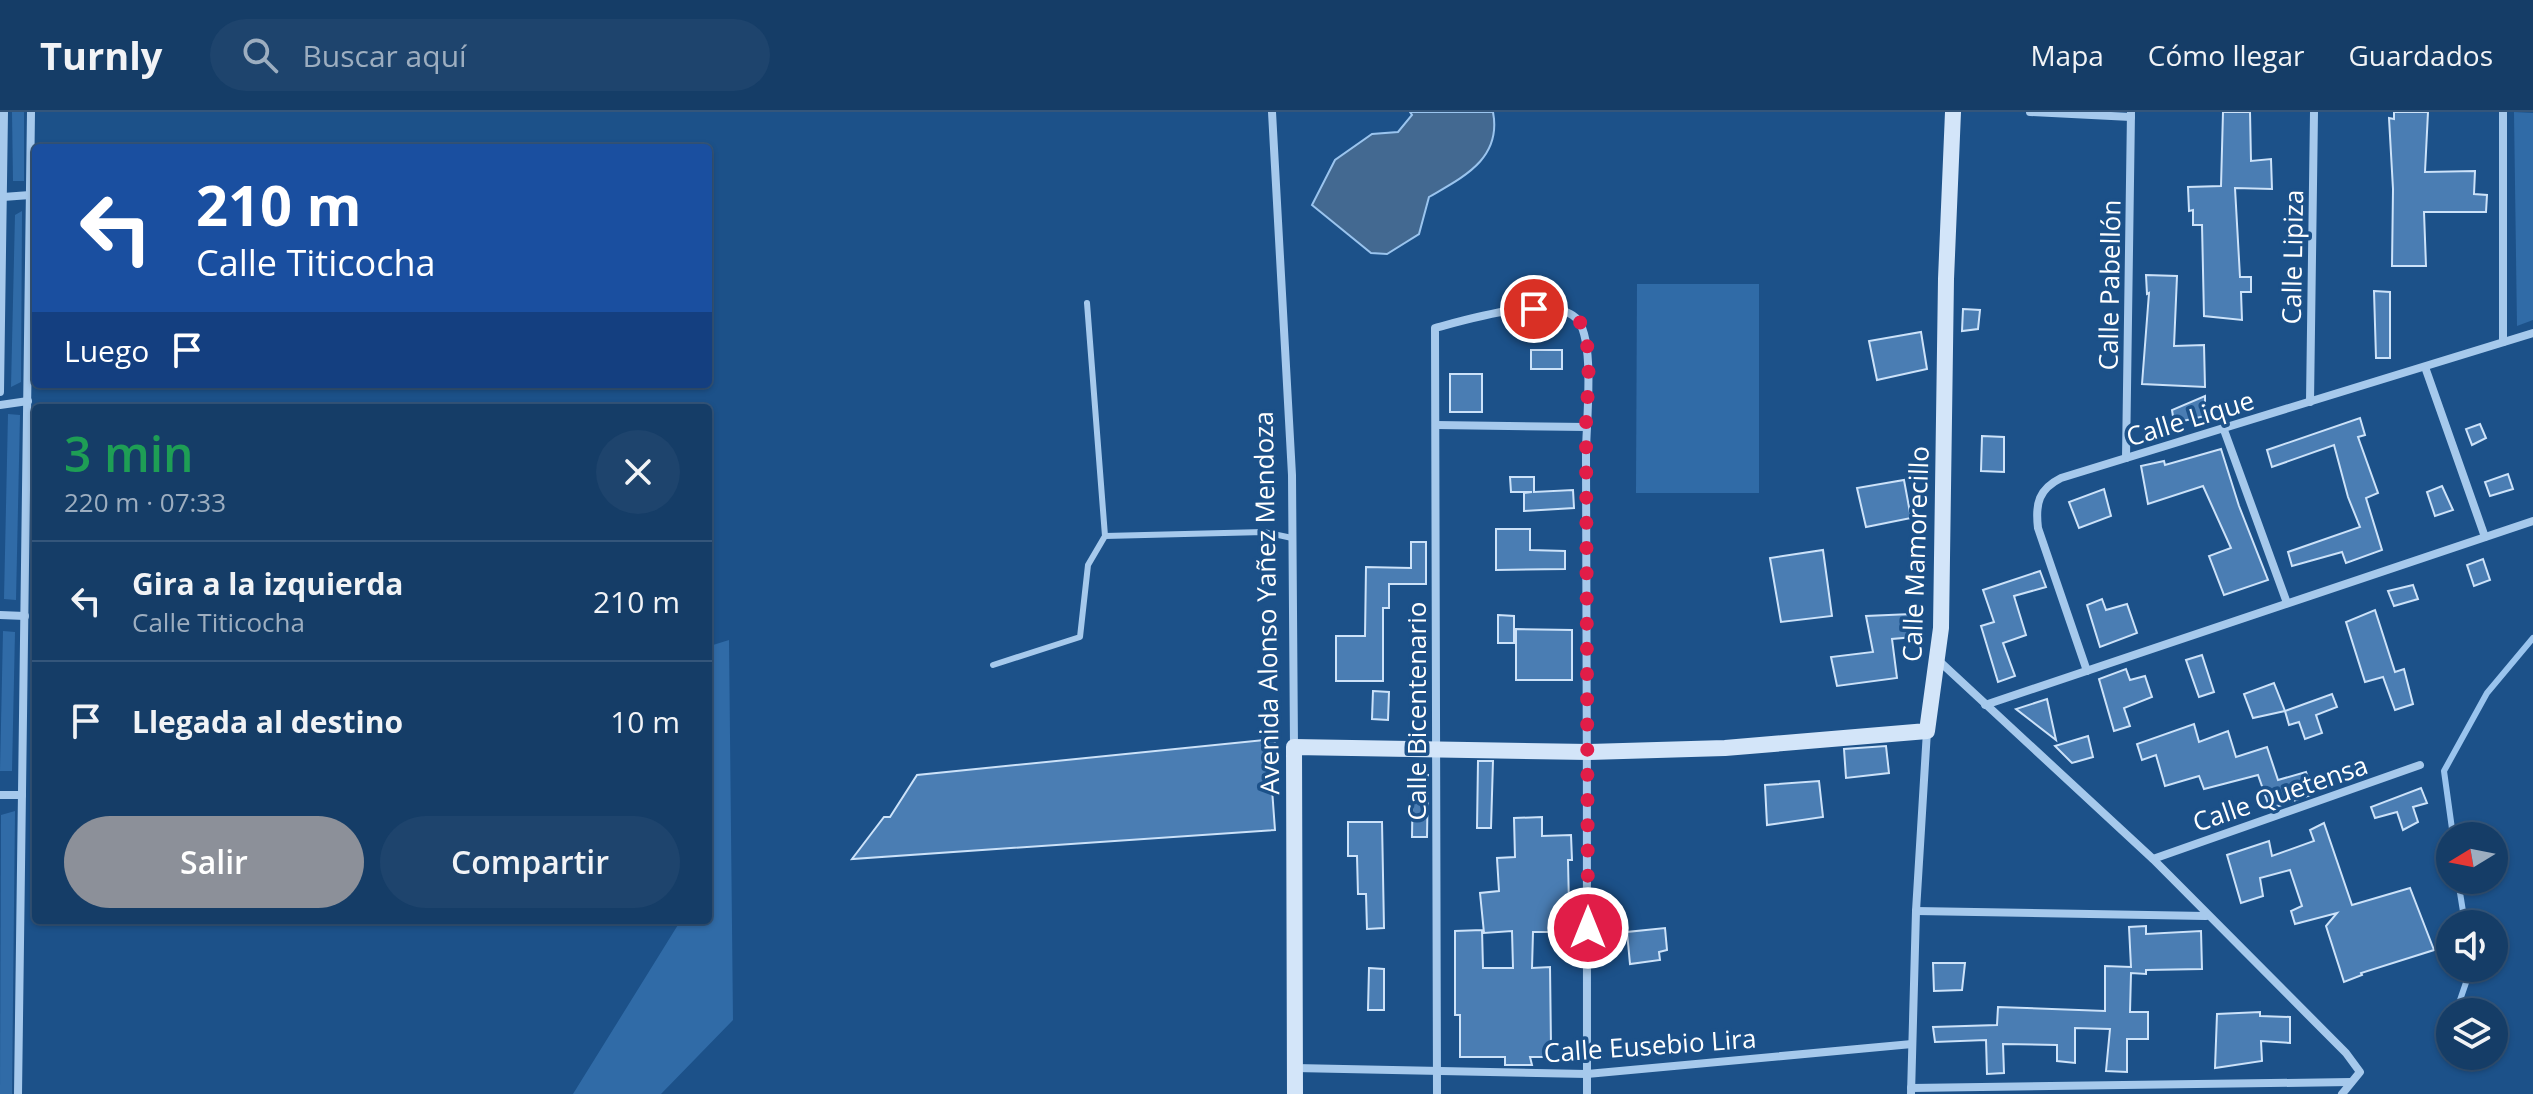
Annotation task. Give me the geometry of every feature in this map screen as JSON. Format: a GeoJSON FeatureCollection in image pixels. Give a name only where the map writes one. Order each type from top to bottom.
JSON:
{"type":"FeatureCollection","features":[{"type":"Feature","properties":{"kind":"street"},"geometry":{"type":"LineString","coordinates":[[0,392],[4,112]]}},
{"type":"Feature","properties":{"kind":"street"},"geometry":{"type":"LineString","coordinates":[[18,1094],[31,112]]}},
{"type":"Feature","properties":{"kind":"street","name":"Avenida Alonso Yañez Mendoza"},"geometry":{"type":"LineString","coordinates":[[1272,112],[1292,475],[1295,1094]]}},
{"type":"Feature","properties":{"kind":"street","name":"Calle Mamorecillo"},"geometry":{"type":"LineString","coordinates":[[1911,1091],[1916,911],[1927,731],[1941,628],[1946,279],[1953,112]]}},
{"type":"Feature","properties":{"kind":"street"},"geometry":{"type":"LineString","coordinates":[[2030,112],[2131,114]]}},
{"type":"Feature","properties":{"kind":"street","name":"Calle Lipiza"},"geometry":{"type":"LineString","coordinates":[[2310,402],[2314,112]]}},
{"type":"Feature","properties":{"kind":"street"},"geometry":{"type":"LineString","coordinates":[[2503,112],[2503,342]]}},
{"type":"Feature","properties":{"kind":"street","name":"Calle Pabellón"},"geometry":{"type":"LineString","coordinates":[[2126,458],[2131,114]]}},
{"type":"Feature","properties":{"kind":"street"},"geometry":{"type":"LineString","coordinates":[[2,197],[30,195]]}},
{"type":"Feature","properties":{"kind":"street","name":"Calle Bicentenario"},"geometry":{"type":"LineString","coordinates":[[1437,1094],[1435,328],[1490,312],[1534,309],[1574,315],[1585,329],[1588,349],[1586,427]]}},
{"type":"Feature","properties":{"kind":"street","name":"Calle Lique"},"geometry":{"type":"LineString","coordinates":[[2087,671],[2038,528],[2036,512],[2039,497],[2047,485],[2061,478],[2533,333]]}},
{"type":"Feature","properties":{"kind":"street"},"geometry":{"type":"LineString","coordinates":[[2425,367],[2485,537]]}},
{"type":"Feature","properties":{"kind":"street"},"geometry":{"type":"LineString","coordinates":[[0,405],[28,401]]}},
{"type":"Feature","properties":{"kind":"street"},"geometry":{"type":"LineString","coordinates":[[1436,425],[1586,427],[1589,752],[1587,1094]]}},
{"type":"Feature","properties":{"kind":"street"},"geometry":{"type":"LineString","coordinates":[[2224,430],[2287,603]]}},
{"type":"Feature","properties":{"kind":"street"},"geometry":{"type":"LineString","coordinates":[[1985,705],[2533,521]]}},
{"type":"Feature","properties":{"kind":"street"},"geometry":{"type":"LineString","coordinates":[[0,615],[25,616]]}},
{"type":"Feature","properties":{"kind":"street"},"geometry":{"type":"LineString","coordinates":[[1937,659],[2153,859],[2206,916],[2346,1053],[2360,1072],[2342,1094]]}},
{"type":"Feature","properties":{"kind":"street"},"geometry":{"type":"LineString","coordinates":[[1294,747],[1589,752],[1725,748],[1927,731]]}},
{"type":"Feature","properties":{"kind":"street","name":"Calle Quetensa"},"geometry":{"type":"LineString","coordinates":[[2153,859],[2420,765]]}},
{"type":"Feature","properties":{"kind":"street"},"geometry":{"type":"LineString","coordinates":[[0,795],[22,795]]}},
{"type":"Feature","properties":{"kind":"street"},"geometry":{"type":"LineString","coordinates":[[1916,911],[2206,916]]}},
{"type":"Feature","properties":{"kind":"street","name":"Calle Eusebio Lira"},"geometry":{"type":"LineString","coordinates":[[1295,1068],[1587,1074],[1912,1044]]}},
{"type":"Feature","properties":{"kind":"street"},"geometry":{"type":"LineString","coordinates":[[1911,1091],[2351,1082]]}},
{"type":"Feature","properties":{"kind":"lane"},"geometry":{"type":"LineString","coordinates":[[993,665],[1080,637],[1088,565],[1105,536],[1087,303]]}},
{"type":"Feature","properties":{"kind":"lane"},"geometry":{"type":"LineString","coordinates":[[1105,536],[1264,532],[1292,538]]}},
{"type":"Feature","properties":{"kind":"shaded area"},"geometry":{"type":"Polygon","coordinates":[[[12,112],[24,112],[24,181],[13,181],[12,112]]]}},
{"type":"Feature","properties":{"kind":"shaded area"},"geometry":{"type":"Polygon","coordinates":[[[1410,112],[1493,112],[1492,142],[1486,154],[1467,174],[1429,197],[1419,234],[1387,254],[1371,253],[1312,205],[1335,160],[1372,134],[1398,132],[1412,115],[1410,112]]]}},
{"type":"Feature","properties":{"kind":"shaded area"},"geometry":{"type":"Polygon","coordinates":[[[2514,112],[2533,113],[2533,320],[2517,326],[2514,112]]]}},
{"type":"Feature","properties":{"kind":"shaded area"},"geometry":{"type":"Polygon","coordinates":[[[22,211],[21,382],[11,387],[15,215],[22,211]]]}},
{"type":"Feature","properties":{"kind":"shaded area"},"geometry":{"type":"Polygon","coordinates":[[[1637,284],[1759,284],[1759,493],[1636,493],[1637,284]]]}},
{"type":"Feature","properties":{"kind":"shaded area"},"geometry":{"type":"Polygon","coordinates":[[[8,414],[20,415],[16,600],[4,599],[8,414]]]}},
{"type":"Feature","properties":{"kind":"shaded area"},"geometry":{"type":"Polygon","coordinates":[[[3,631],[15,632],[12,771],[0,771],[3,631]]]}},
{"type":"Feature","properties":{"kind":"shaded area"},"geometry":{"type":"Polygon","coordinates":[[[729,640],[733,1020],[661,1094],[573,1094],[679,924],[712,924],[713,645],[729,640]]]}},
{"type":"Feature","properties":{"kind":"shaded area"},"geometry":{"type":"Polygon","coordinates":[[[15,811],[12,1094],[0,1094],[1,815],[15,811]]]}},
{"type":"Feature","properties":{"kind":"building"},"geometry":{"type":"Polygon","coordinates":[[[2223,112],[2250,112],[2251,161],[2271,159],[2272,189],[2235,188],[2240,277],[2251,277],[2251,292],[2241,292],[2242,320],[2204,316],[2202,225],[2193,225],[2193,210],[2189,211],[2188,187],[2221,186],[2223,112]]]}},
{"type":"Feature","properties":{"kind":"building"},"geometry":{"type":"Polygon","coordinates":[[[2394,112],[2428,112],[2425,172],[2475,171],[2474,194],[2487,195],[2486,212],[2424,212],[2426,266],[2392,266],[2393,189],[2389,118],[2394,119],[2394,112]]]}},
{"type":"Feature","properties":{"kind":"building"},"geometry":{"type":"Polygon","coordinates":[[[2146,275],[2177,276],[2174,346],[2204,345],[2205,387],[2142,384],[2149,293],[2146,275]]]}},
{"type":"Feature","properties":{"kind":"building"},"geometry":{"type":"Polygon","coordinates":[[[2374,291],[2390,292],[2390,358],[2376,358],[2374,291]]]}},
{"type":"Feature","properties":{"kind":"building"},"geometry":{"type":"Polygon","coordinates":[[[1963,309],[1980,310],[1978,329],[1962,331],[1963,309]]]}},
{"type":"Feature","properties":{"kind":"building"},"geometry":{"type":"Polygon","coordinates":[[[1921,332],[1927,369],[1877,380],[1869,341],[1921,332]]]}},
{"type":"Feature","properties":{"kind":"building"},"geometry":{"type":"Polygon","coordinates":[[[1531,350],[1562,350],[1562,369],[1531,369],[1531,350]]]}},
{"type":"Feature","properties":{"kind":"building"},"geometry":{"type":"Polygon","coordinates":[[[1450,374],[1482,374],[1482,412],[1450,412],[1450,374]]]}},
{"type":"Feature","properties":{"kind":"building"},"geometry":{"type":"Polygon","coordinates":[[[2205,396],[2205,416],[2174,423],[2172,410],[2205,396]]]}},
{"type":"Feature","properties":{"kind":"building"},"geometry":{"type":"Polygon","coordinates":[[[2360,418],[2365,435],[2358,437],[2378,493],[2366,498],[2382,550],[2346,563],[2342,552],[2292,566],[2288,552],[2360,527],[2334,445],[2272,467],[2267,450],[2360,418]]]}},
{"type":"Feature","properties":{"kind":"building"},"geometry":{"type":"Polygon","coordinates":[[[2480,424],[2486,438],[2472,445],[2466,429],[2480,424]]]}},
{"type":"Feature","properties":{"kind":"building"},"geometry":{"type":"Polygon","coordinates":[[[1982,436],[2004,437],[2004,472],[1981,471],[1982,436]]]}},
{"type":"Feature","properties":{"kind":"building"},"geometry":{"type":"Polygon","coordinates":[[[2221,449],[2268,580],[2224,595],[2209,556],[2231,548],[2203,486],[2148,504],[2141,466],[2164,461],[2165,465],[2221,449]]]}},
{"type":"Feature","properties":{"kind":"building"},"geometry":{"type":"Polygon","coordinates":[[[2508,474],[2513,489],[2490,496],[2485,482],[2508,474]]]}},
{"type":"Feature","properties":{"kind":"building"},"geometry":{"type":"Polygon","coordinates":[[[1510,477],[1534,477],[1534,492],[1573,490],[1574,508],[1524,511],[1524,493],[1532,492],[1511,492],[1510,477]]]}},
{"type":"Feature","properties":{"kind":"building"},"geometry":{"type":"Polygon","coordinates":[[[1904,480],[1911,518],[1866,527],[1857,488],[1904,480]]]}},
{"type":"Feature","properties":{"kind":"building"},"geometry":{"type":"Polygon","coordinates":[[[2442,486],[2453,510],[2435,516],[2427,492],[2442,486]]]}},
{"type":"Feature","properties":{"kind":"building"},"geometry":{"type":"Polygon","coordinates":[[[2104,489],[2111,516],[2079,528],[2069,502],[2104,489]]]}},
{"type":"Feature","properties":{"kind":"building"},"geometry":{"type":"Polygon","coordinates":[[[1496,529],[1530,529],[1530,550],[1565,551],[1565,569],[1496,570],[1496,529]]]}},
{"type":"Feature","properties":{"kind":"building"},"geometry":{"type":"Polygon","coordinates":[[[1411,542],[1426,542],[1426,584],[1389,584],[1389,608],[1383,608],[1383,681],[1336,681],[1336,636],[1365,636],[1366,567],[1411,568],[1411,542]]]}},
{"type":"Feature","properties":{"kind":"building"},"geometry":{"type":"Polygon","coordinates":[[[1823,550],[1832,616],[1781,622],[1770,558],[1823,550]]]}},
{"type":"Feature","properties":{"kind":"building"},"geometry":{"type":"Polygon","coordinates":[[[2483,559],[2490,580],[2474,586],[2467,565],[2483,559]]]}},
{"type":"Feature","properties":{"kind":"building"},"geometry":{"type":"Polygon","coordinates":[[[2040,571],[2046,587],[2014,596],[2026,635],[2003,643],[2015,676],[1998,682],[1981,626],[1994,622],[1983,590],[2040,571]]]}},
{"type":"Feature","properties":{"kind":"building"},"geometry":{"type":"Polygon","coordinates":[[[2413,585],[2418,599],[2394,606],[2388,591],[2413,585]]]}},
{"type":"Feature","properties":{"kind":"building"},"geometry":{"type":"Polygon","coordinates":[[[2102,599],[2106,610],[2127,604],[2137,633],[2100,647],[2087,605],[2102,599]]]}},
{"type":"Feature","properties":{"kind":"building"},"geometry":{"type":"Polygon","coordinates":[[[2375,610],[2395,672],[2404,669],[2413,704],[2395,710],[2383,677],[2365,682],[2346,622],[2375,610]]]}},
{"type":"Feature","properties":{"kind":"building"},"geometry":{"type":"Polygon","coordinates":[[[1911,614],[1914,637],[1892,639],[1897,678],[1837,686],[1831,657],[1873,652],[1866,616],[1911,614]]]}},
{"type":"Feature","properties":{"kind":"building"},"geometry":{"type":"Polygon","coordinates":[[[1498,615],[1514,616],[1514,643],[1498,643],[1498,615]]]}},
{"type":"Feature","properties":{"kind":"building"},"geometry":{"type":"Polygon","coordinates":[[[1516,629],[1572,630],[1572,680],[1516,680],[1516,629]]]}},
{"type":"Feature","properties":{"kind":"building"},"geometry":{"type":"Polygon","coordinates":[[[2202,655],[2214,692],[2199,697],[2186,660],[2202,655]]]}},
{"type":"Feature","properties":{"kind":"building"},"geometry":{"type":"Polygon","coordinates":[[[2126,669],[2130,680],[2145,676],[2152,697],[2124,708],[2130,726],[2114,731],[2099,679],[2126,669]]]}},
{"type":"Feature","properties":{"kind":"building"},"geometry":{"type":"Polygon","coordinates":[[[2274,683],[2285,711],[2253,718],[2244,694],[2274,683]]]}},
{"type":"Feature","properties":{"kind":"building"},"geometry":{"type":"Polygon","coordinates":[[[1373,691],[1389,692],[1388,720],[1372,719],[1373,691]]]}},
{"type":"Feature","properties":{"kind":"building"},"geometry":{"type":"Polygon","coordinates":[[[2332,694],[2337,707],[2316,715],[2322,733],[2305,739],[2299,722],[2289,725],[2285,711],[2332,694]]]}},
{"type":"Feature","properties":{"kind":"building"},"geometry":{"type":"Polygon","coordinates":[[[2047,699],[2056,740],[2016,709],[2047,699]]]}},
{"type":"Feature","properties":{"kind":"building"},"geometry":{"type":"Polygon","coordinates":[[[2194,724],[2199,742],[2228,731],[2236,757],[2267,747],[2278,780],[2306,772],[2314,794],[2270,809],[2258,775],[2204,789],[2199,776],[2165,786],[2156,755],[2142,760],[2137,744],[2194,724]]]}},
{"type":"Feature","properties":{"kind":"building"},"geometry":{"type":"Polygon","coordinates":[[[2088,736],[2093,757],[2072,763],[2055,746],[2088,736]]]}},
{"type":"Feature","properties":{"kind":"building"},"geometry":{"type":"Polygon","coordinates":[[[1275,739],[1272,789],[1275,830],[852,859],[884,817],[890,817],[917,775],[1275,739]]]}},
{"type":"Feature","properties":{"kind":"building"},"geometry":{"type":"Polygon","coordinates":[[[1886,746],[1889,773],[1846,778],[1844,749],[1886,746]]]}},
{"type":"Feature","properties":{"kind":"building"},"geometry":{"type":"Polygon","coordinates":[[[1478,761],[1493,761],[1491,828],[1477,828],[1478,761]]]}},
{"type":"Feature","properties":{"kind":"building"},"geometry":{"type":"Polygon","coordinates":[[[1413,774],[1428,775],[1427,837],[1412,837],[1413,774]]]}},
{"type":"Feature","properties":{"kind":"building"},"geometry":{"type":"Polygon","coordinates":[[[1819,781],[1823,817],[1767,825],[1765,785],[1819,781]]]}},
{"type":"Feature","properties":{"kind":"building"},"geometry":{"type":"Polygon","coordinates":[[[2421,788],[2427,803],[2413,807],[2418,822],[2403,830],[2397,812],[2375,818],[2371,807],[2421,788]]]}},
{"type":"Feature","properties":{"kind":"building"},"geometry":{"type":"Polygon","coordinates":[[[1542,817],[1542,836],[1571,835],[1572,860],[1568,860],[1566,932],[1533,932],[1532,968],[1550,967],[1551,1046],[1544,1057],[1530,1057],[1532,1065],[1505,1065],[1505,1057],[1460,1057],[1460,1015],[1455,1015],[1455,931],[1482,930],[1483,968],[1513,968],[1512,931],[1484,933],[1480,893],[1499,891],[1497,858],[1515,857],[1514,818],[1542,817]]]}},
{"type":"Feature","properties":{"kind":"building"},"geometry":{"type":"Polygon","coordinates":[[[1348,822],[1382,822],[1384,928],[1367,929],[1366,894],[1358,894],[1357,856],[1348,856],[1348,822]]]}},
{"type":"Feature","properties":{"kind":"building"},"geometry":{"type":"Polygon","coordinates":[[[2324,823],[2352,905],[2410,888],[2434,950],[2361,973],[2344,982],[2326,926],[2337,913],[2295,924],[2291,911],[2302,906],[2290,870],[2260,878],[2263,896],[2241,903],[2227,855],[2269,841],[2272,856],[2314,841],[2310,830],[2324,823]]]}},
{"type":"Feature","properties":{"kind":"building"},"geometry":{"type":"Polygon","coordinates":[[[2146,926],[2146,934],[2201,931],[2202,969],[2131,973],[2130,1012],[2148,1012],[2148,1039],[2127,1039],[2127,1072],[2106,1071],[2110,1029],[2075,1028],[2075,1063],[2057,1061],[2057,1045],[2003,1044],[2004,1073],[1987,1074],[1986,1040],[1935,1042],[1933,1027],[1997,1025],[1998,1007],[2105,1011],[2105,966],[2131,967],[2129,927],[2146,926]]]}},
{"type":"Feature","properties":{"kind":"building"},"geometry":{"type":"Polygon","coordinates":[[[1665,928],[1667,950],[1659,952],[1660,960],[1630,964],[1627,932],[1665,928]]]}},
{"type":"Feature","properties":{"kind":"building"},"geometry":{"type":"Polygon","coordinates":[[[1933,963],[1965,963],[1962,990],[1934,991],[1933,963]]]}},
{"type":"Feature","properties":{"kind":"building"},"geometry":{"type":"Polygon","coordinates":[[[1369,968],[1384,969],[1384,1010],[1368,1010],[1369,968]]]}},
{"type":"Feature","properties":{"kind":"building"},"geometry":{"type":"Polygon","coordinates":[[[2260,1012],[2260,1016],[2290,1017],[2290,1043],[2261,1041],[2262,1061],[2215,1068],[2217,1014],[2260,1012]]]}},
{"type":"Feature","properties":{"kind":"waterway"},"geometry":{"type":"LineString","coordinates":[[2451,822],[2444,771],[2487,693],[2533,638]]}},
{"type":"Feature","properties":{"kind":"waterway"},"geometry":{"type":"LineString","coordinates":[[2460,894],[2463,910]]}},
{"type":"Feature","properties":{"kind":"waterway"},"geometry":{"type":"LineString","coordinates":[[2461,998],[2466,982]]}},
{"type":"Feature","properties":{"kind":"route"},"geometry":{"type":"LineString","coordinates":[[1534,309],[1574,315],[1585,329],[1588,349],[1588,928]]}}]}
